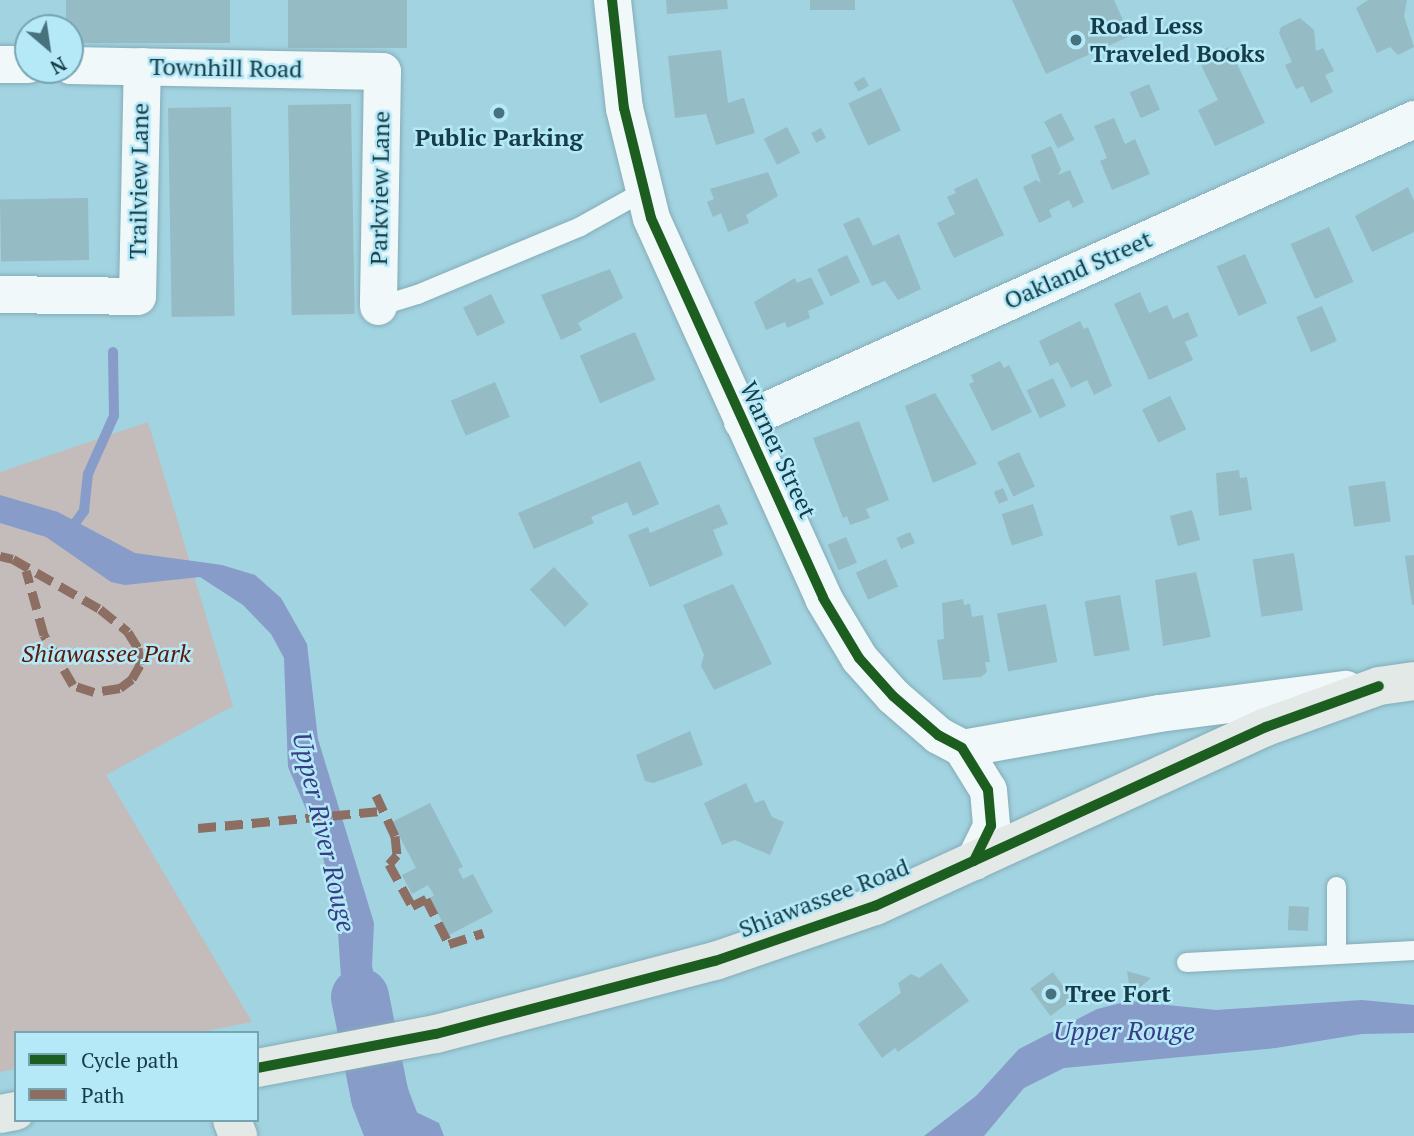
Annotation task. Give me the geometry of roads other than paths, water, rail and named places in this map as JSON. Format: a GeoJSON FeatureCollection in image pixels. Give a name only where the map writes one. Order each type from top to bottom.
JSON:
{"type":"FeatureCollection","features":[{"type":"Feature","properties":{"kind":"street","name":"Warner Street"},"geometry":{"type":"LineString","coordinates":[[612,0],[624,108],[643,191],[742,421],[823,598],[859,658],[893,696],[938,735],[962,748],[988,790],[993,809],[974,861]]}},
{"type":"Feature","properties":{"kind":"street","name":"Townhill Road"},"geometry":{"type":"LineString","coordinates":[[84,65],[382,71]]}},
{"type":"Feature","properties":{"kind":"street","name":"Trailview Lane"},"geometry":{"type":"LineString","coordinates":[[0,294],[137,296],[142,66]]}},
{"type":"Feature","properties":{"kind":"street","name":"Parkview Lane"},"geometry":{"type":"LineString","coordinates":[[378,306],[382,71]]}},
{"type":"Feature","properties":{"kind":"street","name":"Oakland Street"},"geometry":{"type":"LineString","coordinates":[[742,421],[1414,119]]}},
{"type":"Feature","properties":{"kind":"street","name":"Shiawassee Road"},"geometry":{"type":"LineString","coordinates":[[962,748],[1159,713],[1396,683]]}},
{"type":"Feature","properties":{"kind":"street","name":"Shiawassee Road"},"geometry":{"type":"LineString","coordinates":[[259,1068],[436,1034],[715,961],[875,905],[1266,727],[1396,683]]}},
{"type":"Feature","properties":{"kind":"lane"},"geometry":{"type":"LineString","coordinates":[[378,306],[417,294],[580,226],[643,191]]}},
{"type":"Feature","properties":{"kind":"lane"},"geometry":{"type":"LineString","coordinates":[[1336,886],[1336,954]]}},
{"type":"Feature","properties":{"kind":"lane"},"geometry":{"type":"LineString","coordinates":[[1186,962],[1414,950]]}},
{"type":"Feature","properties":{"kind":"water"},"geometry":{"type":"Polygon","coordinates":[[[0,495],[58,512],[135,553],[222,565],[255,575],[281,598],[307,644],[318,739],[374,923],[372,966],[401,1087],[416,1112],[439,1123],[444,1136],[412,1136],[361,1046],[342,993],[338,932],[320,842],[288,767],[284,658],[271,634],[243,605],[200,577],[125,585],[111,582],[46,537],[0,523],[0,495]]]}},
{"type":"Feature","properties":{"kind":"water","name":"Upper Rouge"},"geometry":{"type":"Polygon","coordinates":[[[1362,1000],[1414,1005],[1414,1033],[1362,1034],[1276,1048],[1064,1068],[1024,1088],[984,1136],[924,1136],[976,1096],[1019,1049],[1097,1009],[1129,1001],[1216,1010],[1362,1000]]]}},
{"type":"Feature","properties":{"kind":"waterway"},"geometry":{"type":"LineString","coordinates":[[76,522],[84,511],[88,474],[114,416],[113,352]]}},
{"type":"Feature","properties":{"kind":"waterway","name":"Upper River Rouge"},"geometry":{"type":"LineString","coordinates":[[360,997],[380,1097],[395,1136]]}},
{"type":"Feature","properties":{"kind":"place","name":"Road Less Traveled Books"},"geometry":{"type":"Point","coordinates":[1076,40]}},
{"type":"Feature","properties":{"kind":"place","name":"Public Parking"},"geometry":{"type":"Point","coordinates":[499,113]}},
{"type":"Feature","properties":{"kind":"place","name":"Tree Fort"},"geometry":{"type":"Point","coordinates":[1051,994]}},
{"type":"Feature","properties":{"kind":"park label","name":"Shiawassee Park"},"geometry":{"type":"Point","coordinates":[106,654]}}]}
